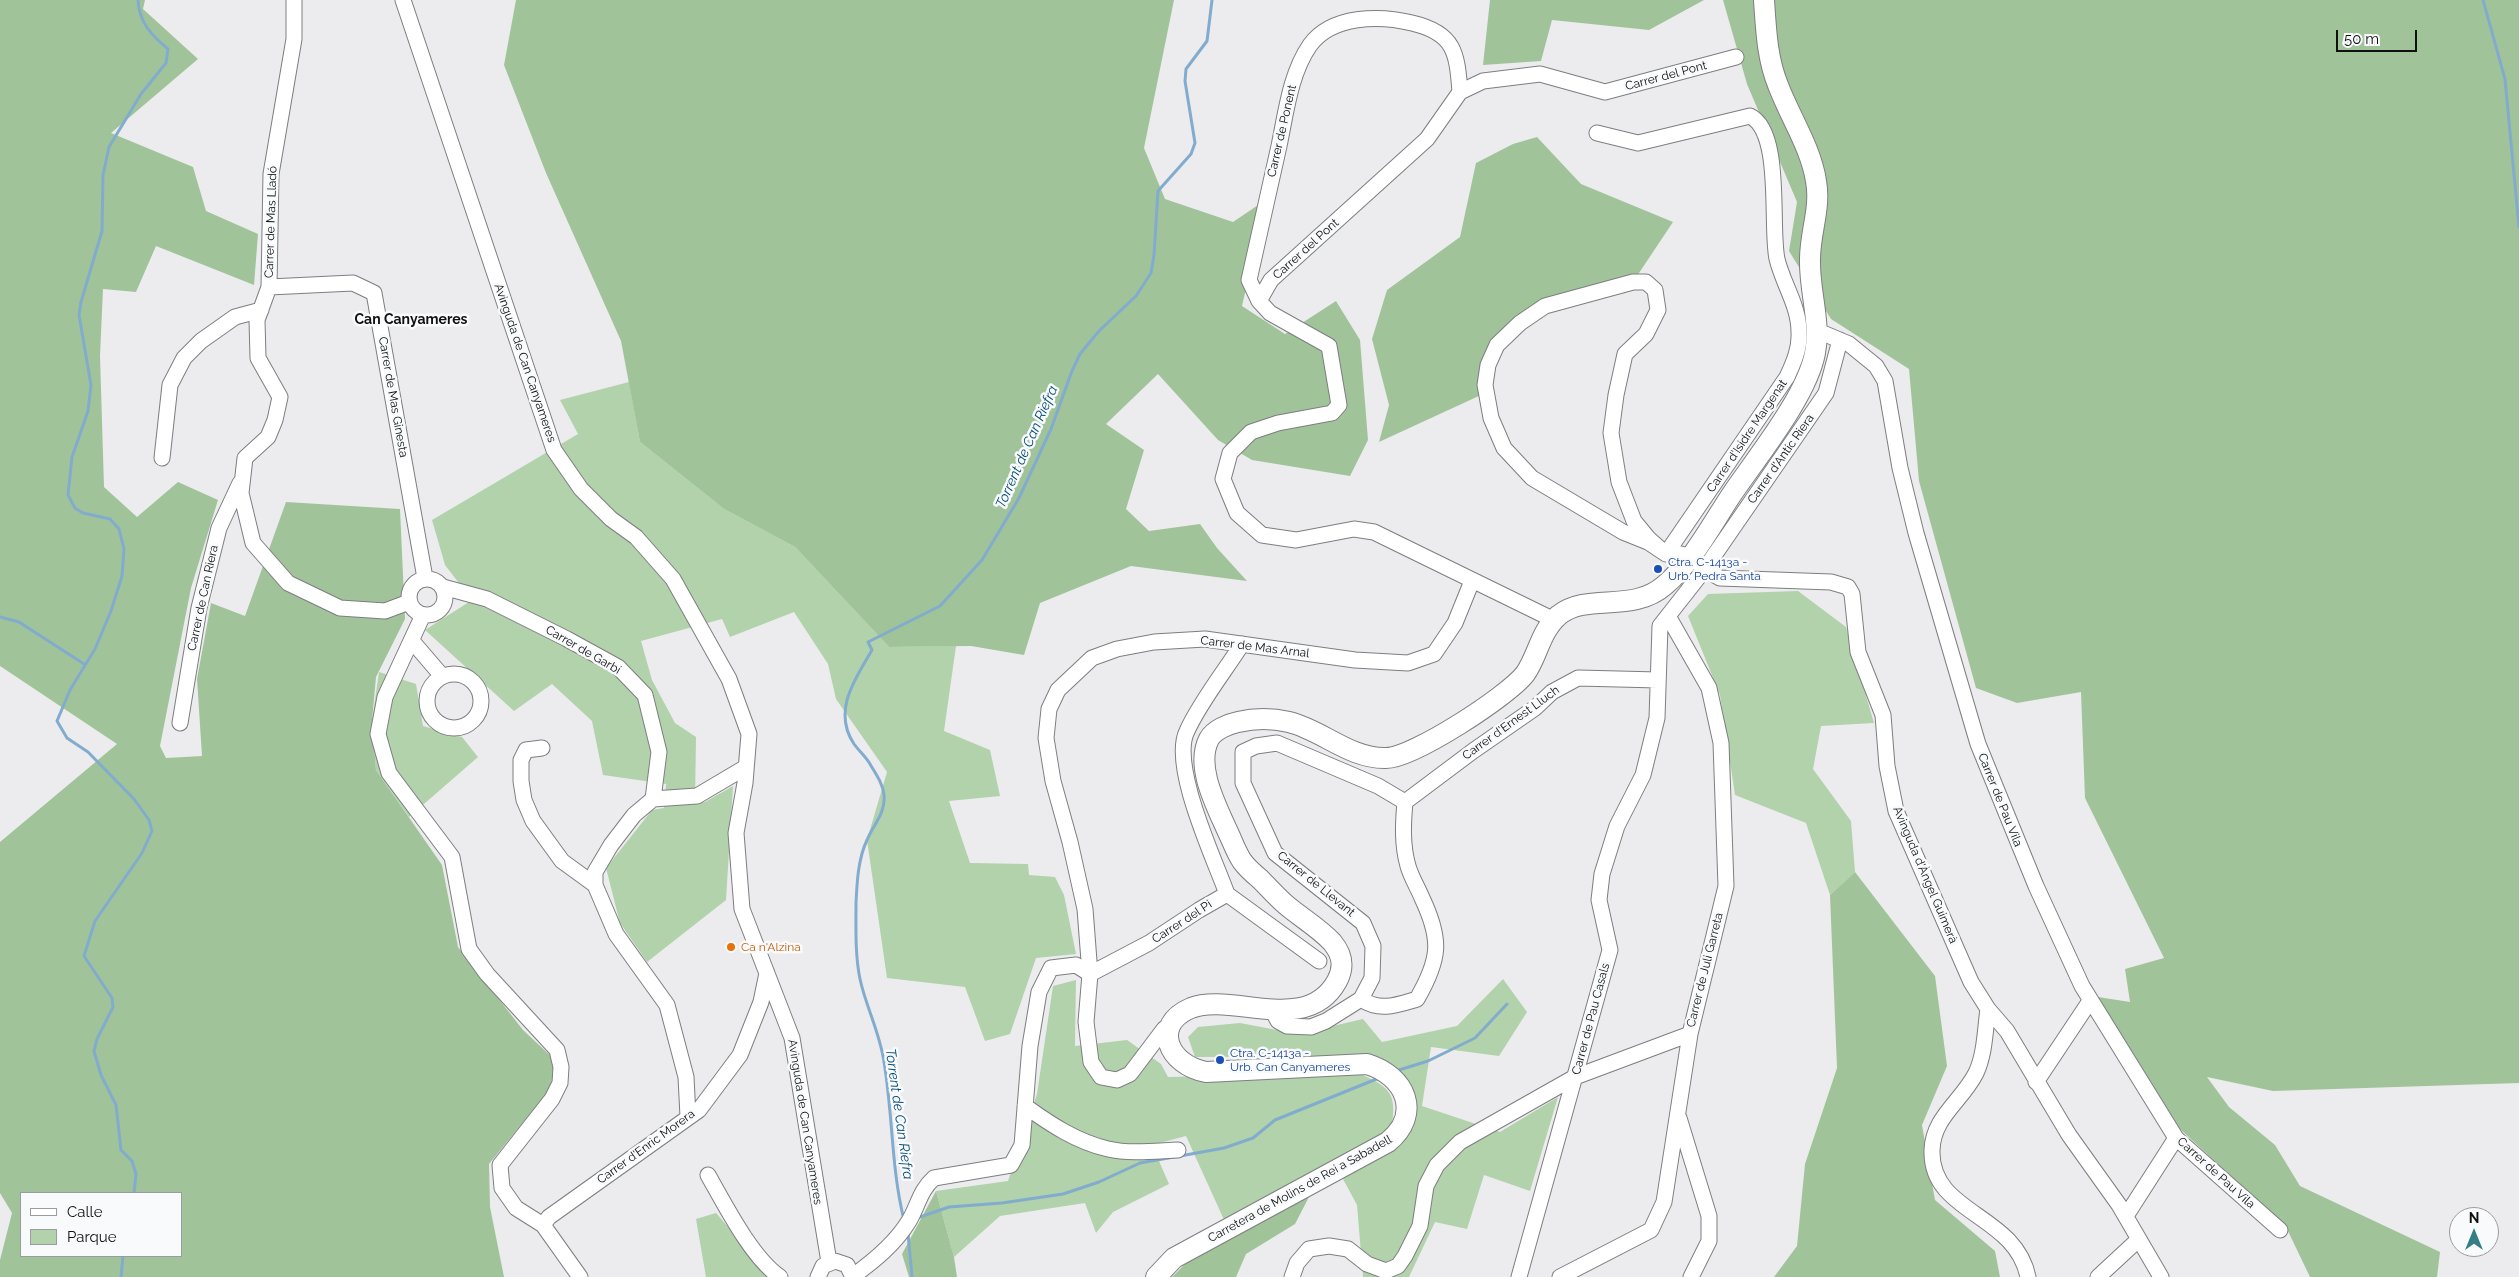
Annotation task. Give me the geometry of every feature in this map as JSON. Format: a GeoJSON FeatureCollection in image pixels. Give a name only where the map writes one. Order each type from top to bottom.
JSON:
{"type":"FeatureCollection","features":[{"type":"Feature","properties":{"kind":"main road"},"geometry":{"type":"LineString","coordinates":[[1173,1052],[1168,1037],[1171,1025],[1189,1009],[1202,1005],[1272,1010],[1298,1008],[1324,996],[1339,979],[1342,966],[1341,954],[1325,935],[1284,903],[1242,862],[1211,794],[1204,766],[1210,738],[1227,724],[1256,718],[1292,722],[1359,754],[1387,759],[1414,751],[1514,687],[1528,670],[1539,644],[1554,620],[1570,608],[1636,600],[1651,595],[1675,582],[1697,563],[1802,387],[1813,363],[1818,331],[1810,256],[1817,210],[1816,179],[1806,150],[1775,80],[1769,51],[1764,0]]}},
{"type":"Feature","properties":{"kind":"main road","name":"Carretera de Molins de Rei a Sabadell"},"geometry":{"type":"LineString","coordinates":[[1156,1277],[1174,1258],[1388,1142],[1396,1135],[1407,1111],[1406,1098],[1401,1086],[1380,1068],[1367,1064],[1206,1072],[1186,1066],[1173,1052]]}},
{"type":"Feature","properties":{"kind":"street","name":"Carrer de Mas Lladó"},"geometry":{"type":"LineString","coordinates":[[294,0],[294,39],[271,174],[269,287],[257,320],[258,358],[280,397],[275,420],[268,436],[245,458],[241,492],[253,544],[288,583],[340,608],[385,611],[409,602]]}},
{"type":"Feature","properties":{"kind":"street","name":"Avinguda de Can Canyameres"},"geometry":{"type":"LineString","coordinates":[[403,0],[554,450],[581,488],[611,519],[636,537],[673,579],[729,679],[749,734],[736,833],[742,908],[792,1038],[829,1262]]}},
{"type":"Feature","properties":{"kind":"street","name":"Carrer de Ponent"},"geometry":{"type":"LineString","coordinates":[[1260,301],[1249,280],[1294,79],[1311,45],[1326,31],[1358,18],[1392,18],[1427,26],[1446,39],[1458,59],[1460,92]]}},
{"type":"Feature","properties":{"kind":"street","name":"Carrer del Pont"},"geometry":{"type":"LineString","coordinates":[[1260,301],[1272,280],[1427,139],[1460,92],[1484,81],[1540,74],[1605,92],[1736,57]]}},
{"type":"Feature","properties":{"kind":"street","name":"Carrer d'Isidre Margenat"},"geometry":{"type":"LineString","coordinates":[[1597,133],[1638,143],[1750,116],[1757,120],[1768,143],[1776,204],[1777,259],[1798,325],[1798,348],[1788,376],[1666,554]]}},
{"type":"Feature","properties":{"kind":"street"},"geometry":{"type":"LineString","coordinates":[[1675,582],[1667,564],[1666,554],[1648,538],[1634,521],[1619,482],[1611,433],[1616,395],[1625,354],[1646,334],[1658,310],[1654,290],[1646,282],[1633,282],[1545,306],[1520,323],[1497,345],[1488,365],[1485,385],[1492,418],[1504,448],[1532,478],[1623,532],[1648,542],[1666,554],[1679,552],[1697,563]]}},
{"type":"Feature","properties":{"kind":"street","name":"Carrer de Mas Ginesta"},"geometry":{"type":"LineString","coordinates":[[269,287],[353,283],[374,293],[425,578]]}},
{"type":"Feature","properties":{"kind":"street"},"geometry":{"type":"LineString","coordinates":[[1260,301],[1270,313],[1329,346],[1339,405],[1332,413],[1278,423],[1251,432],[1230,453],[1223,479],[1237,513],[1262,536],[1296,540],[1354,529],[1374,532],[1554,620]]}},
{"type":"Feature","properties":{"kind":"street"},"geometry":{"type":"LineString","coordinates":[[162,458],[170,385],[184,358],[201,341],[235,317],[261,310]]}},
{"type":"Feature","properties":{"kind":"street","name":"Carrer de Pau Vila"},"geometry":{"type":"LineString","coordinates":[[1818,331],[1840,340],[1876,366],[1885,381],[1900,468],[1914,523],[1978,744],[2036,886],[2090,1002],[2176,1138],[2280,1230]]}},
{"type":"Feature","properties":{"kind":"street","name":"Carrer d'Antic Riera"},"geometry":{"type":"LineString","coordinates":[[1697,563],[1826,393],[1840,340]]}},
{"type":"Feature","properties":{"kind":"street","name":"Carrer de Can Riera"},"geometry":{"type":"LineString","coordinates":[[180,723],[199,608],[217,537],[243,477]]}},
{"type":"Feature","properties":{"kind":"street","name":"Avinguda d'Àngel Guimerà"},"geometry":{"type":"LineString","coordinates":[[1697,563],[1720,578],[1831,582],[1848,587],[1852,594],[1858,652],[1883,715],[1887,766],[1896,811],[1971,982],[1988,1010],[2007,1031],[2069,1135],[2126,1216],[2161,1277]]}},
{"type":"Feature","properties":{"kind":"street"},"geometry":{"type":"LineString","coordinates":[[425,578],[434,579],[443,587],[446,599],[441,610],[430,615],[423,615],[417,612],[409,602],[409,595],[413,584],[425,578]]}},
{"type":"Feature","properties":{"kind":"street","name":"Carrer de Mas Arnal"},"geometry":{"type":"LineString","coordinates":[[1090,974],[1085,908],[1070,842],[1053,781],[1046,738],[1049,709],[1058,690],[1092,658],[1117,649],[1154,642],[1205,639],[1355,660],[1408,664],[1434,654],[1455,623],[1472,581]]}},
{"type":"Feature","properties":{"kind":"street","name":"Carrer de Pau Casals"},"geometry":{"type":"LineString","coordinates":[[1519,1277],[1610,950],[1599,900],[1602,874],[1617,826],[1643,776],[1657,718],[1660,626],[1668,616],[1675,582]]}},
{"type":"Feature","properties":{"kind":"street","name":"Carrer de Garbí"},"geometry":{"type":"LineString","coordinates":[[443,587],[487,599],[566,639],[618,667],[646,695],[659,752],[654,799]]}},
{"type":"Feature","properties":{"kind":"street"},"geometry":{"type":"LineString","coordinates":[[423,615],[385,697],[378,734],[389,773],[452,857],[469,949],[487,974],[557,1050],[561,1068],[560,1083],[552,1099],[500,1165],[502,1188],[516,1208],[542,1225],[580,1277]]}},
{"type":"Feature","properties":{"kind":"street","name":"Carrer de Juli Garreta"},"geometry":{"type":"LineString","coordinates":[[1560,1277],[1651,1230],[1664,1202],[1690,1034],[1726,886],[1721,743],[1709,688],[1668,616]]}},
{"type":"Feature","properties":{"kind":"street"},"geometry":{"type":"LineString","coordinates":[[412,641],[442,676]]}},
{"type":"Feature","properties":{"kind":"street"},"geometry":{"type":"LineString","coordinates":[[1242,644],[1186,732],[1183,752],[1187,785],[1227,894],[1318,960]]}},
{"type":"Feature","properties":{"kind":"street","name":"Carrer d'Ernest Lluch"},"geometry":{"type":"LineString","coordinates":[[1405,802],[1535,708],[1552,692],[1578,678],[1658,680]]}},
{"type":"Feature","properties":{"kind":"street","name":"Carrer de Llevant"},"geometry":{"type":"LineString","coordinates":[[1361,1000],[1372,978],[1373,946],[1363,923],[1275,853],[1243,783],[1243,752],[1256,746],[1277,743],[1378,786],[1405,802]]}},
{"type":"Feature","properties":{"kind":"street"},"geometry":{"type":"LineString","coordinates":[[542,748],[526,750],[520,760],[524,800],[534,821],[562,861],[595,885]]}},
{"type":"Feature","properties":{"kind":"street"},"geometry":{"type":"LineString","coordinates":[[688,1118],[686,1077],[667,1005],[616,934],[595,885],[595,872],[611,845],[634,815],[654,799],[697,796],[746,767]]}},
{"type":"Feature","properties":{"kind":"street"},"geometry":{"type":"LineString","coordinates":[[1272,1010],[1278,1020],[1287,1026],[1311,1027],[1326,1021],[1361,1000],[1370,1005],[1386,1008],[1417,999],[1432,973],[1438,940],[1427,907],[1408,867],[1402,833],[1405,802]]}},
{"type":"Feature","properties":{"kind":"street","name":"Carrer del Pi"},"geometry":{"type":"LineString","coordinates":[[1090,974],[1149,944],[1199,910],[1227,894]]}},
{"type":"Feature","properties":{"kind":"street"},"geometry":{"type":"LineString","coordinates":[[818,1277],[823,1266],[829,1262],[841,1262],[851,1270],[853,1276],[880,1256],[909,1221],[924,1186],[934,1178],[1011,1165],[1022,1145],[1030,1046],[1039,992],[1051,968],[1076,965],[1090,974],[1087,1030],[1091,1062],[1101,1077],[1117,1080],[1130,1074],[1164,1029],[1171,1025]]}},
{"type":"Feature","properties":{"kind":"street","name":"Carrer d'Enric Morera"},"geometry":{"type":"LineString","coordinates":[[542,1225],[549,1217],[699,1110],[740,1056],[761,1002],[766,973]]}},
{"type":"Feature","properties":{"kind":"street"},"geometry":{"type":"LineString","coordinates":[[2036,1082],[2090,1002]]}},
{"type":"Feature","properties":{"kind":"street"},"geometry":{"type":"LineString","coordinates":[[1988,1010],[1977,1070],[1970,1084],[1938,1124],[1934,1134],[1932,1161],[1935,1174],[1945,1190],[2005,1236],[2018,1249],[2025,1264],[2028,1277]]}},
{"type":"Feature","properties":{"kind":"street"},"geometry":{"type":"LineString","coordinates":[[1292,1277],[1297,1263],[1309,1248],[1329,1246],[1348,1248],[1367,1264],[1386,1271],[1398,1266],[1420,1226],[1426,1186],[1437,1165],[1460,1142],[1575,1077],[1690,1034]]}},
{"type":"Feature","properties":{"kind":"street"},"geometry":{"type":"LineString","coordinates":[[1147,1050],[1160,1048],[1173,1052]]}},
{"type":"Feature","properties":{"kind":"street"},"geometry":{"type":"LineString","coordinates":[[1025,1106],[1073,1137],[1108,1149],[1142,1151],[1178,1150]]}},
{"type":"Feature","properties":{"kind":"street"},"geometry":{"type":"LineString","coordinates":[[1678,1115],[1709,1216],[1709,1240],[1691,1277]]}},
{"type":"Feature","properties":{"kind":"street"},"geometry":{"type":"LineString","coordinates":[[2126,1216],[2176,1138]]}},
{"type":"Feature","properties":{"kind":"street"},"geometry":{"type":"LineString","coordinates":[[708,1175],[736,1223],[767,1266],[780,1277]]}},
{"type":"Feature","properties":{"kind":"street"},"geometry":{"type":"LineString","coordinates":[[2098,1277],[2139,1240]]}},
{"type":"Feature","properties":{"kind":"green space"},"geometry":{"type":"Polygon","coordinates":[[[0,0],[145,0],[143,9],[198,59],[111,133],[193,167],[206,211],[258,234],[254,285],[156,246],[136,292],[103,289],[100,356],[104,487],[137,517],[178,482],[218,500],[191,588],[160,746],[166,758],[202,756],[197,679],[211,603],[245,616],[286,502],[400,509],[405,619],[376,677],[372,721],[376,770],[442,865],[458,947],[523,1030],[554,1059],[551,1088],[489,1164],[490,1207],[504,1277],[0,1277],[0,1260],[12,1213],[0,1193],[0,842],[117,744],[0,666],[0,0]]]}},
{"type":"Feature","properties":{"kind":"green space"},"geometry":{"type":"Polygon","coordinates":[[[516,0],[1174,0],[1144,148],[1165,199],[1233,222],[1267,199],[1242,306],[1285,334],[1336,301],[1360,340],[1368,440],[1350,476],[1252,460],[1218,440],[1158,374],[1106,424],[1144,450],[1126,509],[1149,531],[1200,524],[1217,548],[1247,581],[1131,566],[1040,603],[1024,655],[971,646],[889,647],[795,547],[724,509],[640,442],[621,341],[546,173],[504,65],[516,0]]]}},
{"type":"Feature","properties":{"kind":"green space"},"geometry":{"type":"Polygon","coordinates":[[[1490,0],[1704,0],[1649,30],[1552,20],[1541,61],[1483,65],[1490,0]]]}},
{"type":"Feature","properties":{"kind":"green space"},"geometry":{"type":"Polygon","coordinates":[[[1723,0],[2519,0],[2519,1083],[2273,1091],[2207,1077],[2229,1107],[2275,1145],[2300,1186],[2440,1252],[2437,1277],[2310,1277],[2286,1227],[2180,1129],[2098,997],[2130,1002],[2125,969],[2164,958],[2085,798],[2081,692],[2017,703],[1976,688],[1919,481],[1909,369],[1831,319],[1789,251],[1797,202],[1747,84],[1723,0]]]}},
{"type":"Feature","properties":{"kind":"green space"},"geometry":{"type":"Polygon","coordinates":[[[1537,137],[1581,184],[1673,222],[1633,282],[1545,306],[1497,345],[1481,395],[1379,442],[1389,405],[1372,339],[1387,290],[1460,237],[1476,163],[1513,144],[1537,137]]]}},
{"type":"Feature","properties":{"kind":"green space"},"geometry":{"type":"Polygon","coordinates":[[[629,382],[640,442],[724,509],[795,547],[889,647],[956,646],[944,731],[990,750],[1000,796],[949,801],[970,863],[1028,864],[1029,875],[1055,877],[1064,895],[1076,954],[1036,958],[1010,1034],[985,1041],[965,987],[887,978],[867,840],[887,772],[836,699],[828,664],[794,612],[730,637],[722,619],[641,641],[652,680],[675,723],[696,737],[695,803],[705,802],[733,786],[726,900],[647,962],[620,923],[606,868],[652,810],[664,808],[666,784],[603,775],[592,721],[552,684],[514,711],[425,630],[472,600],[445,565],[432,520],[578,434],[560,400],[629,382]]]}},
{"type":"Feature","properties":{"kind":"green space"},"geometry":{"type":"Polygon","coordinates":[[[1798,591],[1846,627],[1874,723],[1821,726],[1813,769],[1851,821],[1855,872],[1830,895],[1806,823],[1735,795],[1720,695],[1688,616],[1708,594],[1798,591]]]}},
{"type":"Feature","properties":{"kind":"green space"},"geometry":{"type":"Polygon","coordinates":[[[379,672],[416,684],[423,726],[462,737],[478,757],[409,817],[376,770],[372,721],[379,672]]]}},
{"type":"Feature","properties":{"kind":"green space"},"geometry":{"type":"Polygon","coordinates":[[[1855,872],[1935,976],[1947,1066],[1922,1125],[1935,1200],[1995,1251],[2000,1277],[1774,1277],[1797,1246],[1805,1164],[1837,1068],[1830,895],[1855,872]]]}},
{"type":"Feature","properties":{"kind":"green space"},"geometry":{"type":"Polygon","coordinates":[[[1503,979],[1527,1012],[1499,1056],[1431,1047],[1422,1106],[1500,1132],[1558,1097],[1530,1191],[1484,1175],[1467,1229],[1435,1222],[1409,1277],[1363,1277],[1357,1205],[1343,1179],[1410,1131],[1405,1092],[1367,1056],[1195,1057],[1188,1037],[1198,1027],[1240,1023],[1298,1034],[1363,1019],[1382,1042],[1457,1026],[1503,979]]]}},
{"type":"Feature","properties":{"kind":"green space"},"geometry":{"type":"Polygon","coordinates":[[[1076,980],[1075,1046],[1127,1040],[1161,1064],[1168,1077],[1356,1072],[1377,1082],[1389,1092],[1393,1107],[1391,1130],[1225,1222],[1186,1136],[1152,1145],[1169,1184],[1113,1212],[1096,1233],[1085,1203],[1000,1216],[954,1257],[936,1191],[1008,1181],[1037,1094],[1053,986],[1076,980]]]}},
{"type":"Feature","properties":{"kind":"green space"},"geometry":{"type":"Polygon","coordinates":[[[936,1191],[954,1257],[957,1277],[909,1277],[902,1254],[936,1191]]]}},
{"type":"Feature","properties":{"kind":"green space"},"geometry":{"type":"Polygon","coordinates":[[[1310,1195],[1295,1224],[1246,1254],[1236,1277],[1172,1277],[1187,1262],[1310,1195]]]}},
{"type":"Feature","properties":{"kind":"green space"},"geometry":{"type":"Polygon","coordinates":[[[716,1213],[772,1277],[706,1277],[696,1219],[716,1213]]]}},
{"type":"Feature","properties":{"kind":"waterway"},"geometry":{"type":"LineString","coordinates":[[134,1192],[136,1174],[132,1161],[121,1150],[116,1105],[101,1075],[94,1051],[97,1039],[113,1007],[112,998],[84,956],[95,921],[142,853],[152,831],[149,820],[134,799],[88,752],[67,738],[57,721],[70,690],[95,649],[111,611],[122,576],[124,549],[119,529],[110,519],[83,513],[75,508],[68,495],[72,457],[88,411],[91,385],[79,315],[81,302],[102,231],[103,175],[109,147],[141,94],[166,63],[168,49],[147,28],[141,15],[138,0]]}},
{"type":"Feature","properties":{"kind":"waterway","name":"Torrent de Can Riefra"},"geometry":{"type":"LineString","coordinates":[[904,1220],[894,1161],[884,1062],[860,979],[857,951],[856,903],[860,863],[864,847],[883,808],[884,795],[877,775],[854,744],[848,732],[845,719],[848,696],[872,650],[868,642],[940,606],[982,560],[1019,498],[1051,429],[1080,354],[1099,331],[1136,296],[1151,273],[1158,191],[1191,154],[1195,143],[1185,81],[1186,69],[1207,41],[1212,0]]}},
{"type":"Feature","properties":{"kind":"waterway"},"geometry":{"type":"LineString","coordinates":[[2483,0],[2505,79],[2519,227]]}},
{"type":"Feature","properties":{"kind":"waterway"},"geometry":{"type":"LineString","coordinates":[[0,617],[19,622],[84,664]]}},
{"type":"Feature","properties":{"kind":"waterway"},"geometry":{"type":"LineString","coordinates":[[1399,1070],[1428,1061],[1475,1038],[1507,1004]]}},
{"type":"Feature","properties":{"kind":"waterway"},"geometry":{"type":"LineString","coordinates":[[1180,1156],[1224,1148],[1253,1138],[1275,1120],[1379,1078]]}},
{"type":"Feature","properties":{"kind":"waterway"},"geometry":{"type":"LineString","coordinates":[[917,1218],[949,1207],[1002,1203],[1063,1194],[1099,1182],[1140,1163],[1174,1157]]}},
{"type":"Feature","properties":{"kind":"waterway","name":"Torrent de Can Riefra"},"geometry":{"type":"LineString","coordinates":[[908,1233],[912,1277]]}},
{"type":"Feature","properties":{"kind":"waterway"},"geometry":{"type":"LineString","coordinates":[[121,1277],[123,1257]]}},
{"type":"Feature","properties":{"kind":"place","name":"Ctra. C-1413a - Urb. Pedra Santa"},"geometry":{"type":"Point","coordinates":[1658,569]}},
{"type":"Feature","properties":{"kind":"place","name":"Ca n'Alzina"},"geometry":{"type":"Point","coordinates":[731,947]}},
{"type":"Feature","properties":{"kind":"place","name":"Ctra. C-1413a - Urb. Can Canyameres"},"geometry":{"type":"Point","coordinates":[1220,1060]}},
{"type":"Feature","properties":{"kind":"district","name":"Can Canyameres"},"geometry":{"type":"Point","coordinates":[411,320]}}]}
